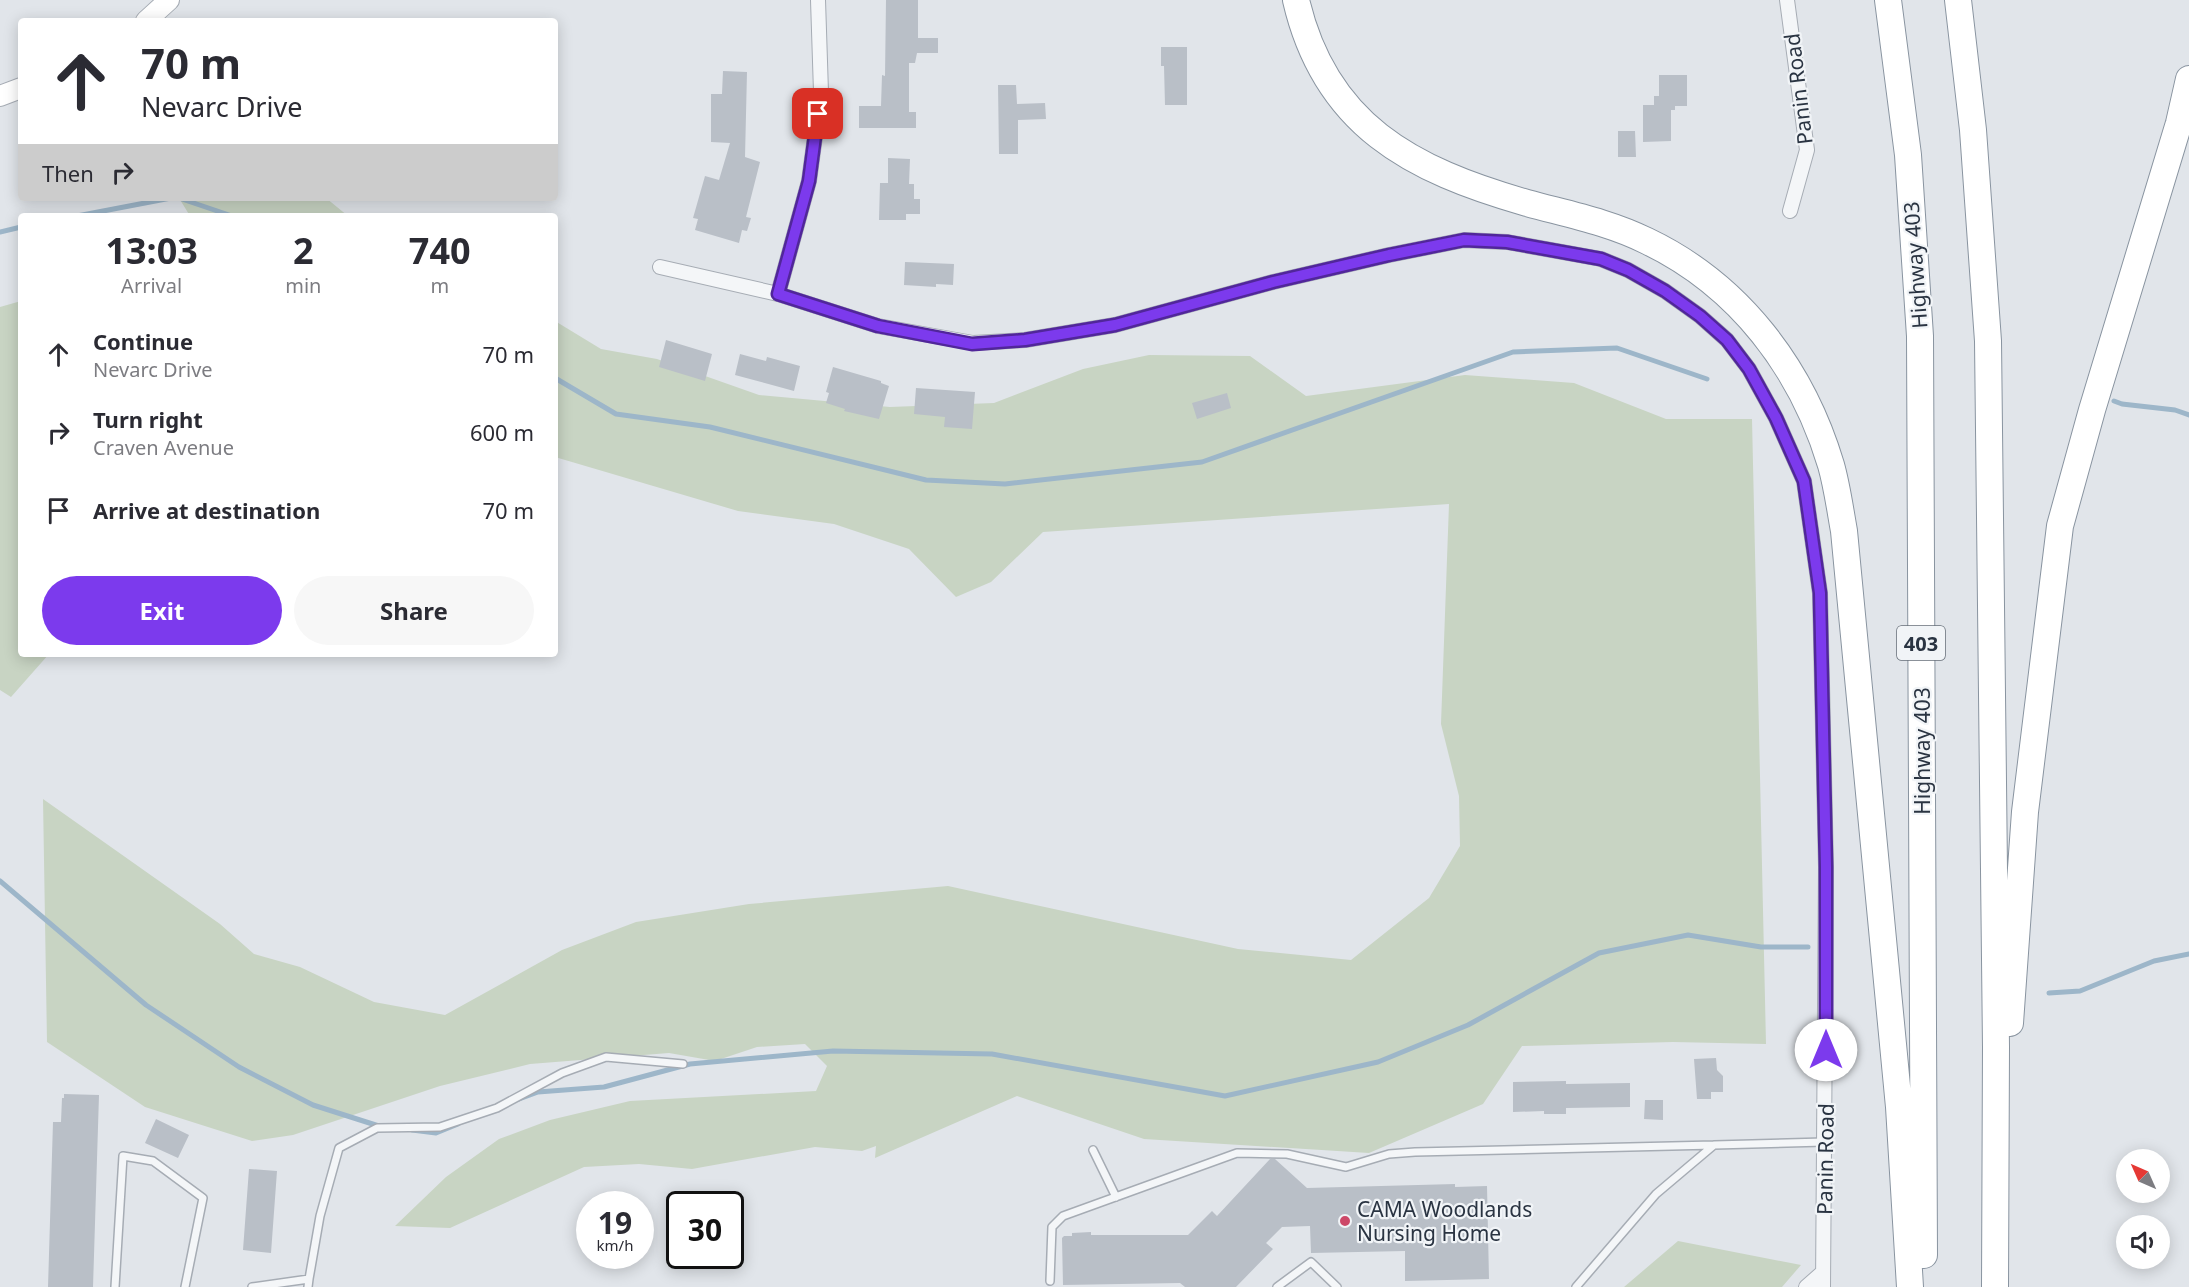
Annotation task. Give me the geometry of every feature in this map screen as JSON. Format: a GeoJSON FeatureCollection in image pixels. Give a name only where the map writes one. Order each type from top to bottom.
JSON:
{"type":"FeatureCollection","features":[{"type":"Feature","properties":{"kind":"highway"},"geometry":{"type":"LineString","coordinates":[[1296,0],[1301,22],[1312,51],[1330,83],[1343,103],[1371,130],[1403,153],[1439,172],[1476,187],[1591,220],[1646,240],[1674,255],[1703,274],[1741,307],[1780,355],[1812,411],[1832,467],[1844,531],[1899,1107],[1910,1287]]}},
{"type":"Feature","properties":{"kind":"highway","name":"Highway 403"},"geometry":{"type":"LineString","coordinates":[[1888,0],[1908,155],[1920,336],[1924,1287]]}},
{"type":"Feature","properties":{"kind":"highway"},"geometry":{"type":"LineString","coordinates":[[1958,0],[1973,130],[1988,341],[1996,1047],[1995,1287]]}},
{"type":"Feature","properties":{"kind":"highway"},"geometry":{"type":"LineString","coordinates":[[1995,1248],[2025,812],[2060,526],[2095,400],[2179,123],[2189,79]]}},
{"type":"Feature","properties":{"kind":"main road"},"geometry":{"type":"LineString","coordinates":[[149,18],[169,0]]}},
{"type":"Feature","properties":{"kind":"main road"},"geometry":{"type":"LineString","coordinates":[[0,96],[18,89]]}},
{"type":"Feature","properties":{"kind":"street"},"geometry":{"type":"LineString","coordinates":[[778,294],[809,181],[814,148],[821,92],[818,0]]}},
{"type":"Feature","properties":{"kind":"street","name":"Panin Road"},"geometry":{"type":"LineString","coordinates":[[1786,0],[1807,150],[1790,211]]}},
{"type":"Feature","properties":{"kind":"street","name":"Panin Road"},"geometry":{"type":"LineString","coordinates":[[660,267],[778,294],[878,326],[972,344],[1025,340],[1115,325],[1273,282],[1464,240],[1507,242],[1601,259],[1628,270],[1665,291],[1700,316],[1727,340],[1749,369],[1804,481],[1820,593],[1826,867],[1823,1287]]}},
{"type":"Feature","properties":{"kind":"street"},"geometry":{"type":"LineString","coordinates":[[1806,1287],[1823,1272]]}},
{"type":"Feature","properties":{"kind":"lane"},"geometry":{"type":"LineString","coordinates":[[252,1287],[308,1283],[320,1216],[339,1148],[377,1128],[440,1128],[496,1108],[562,1073],[606,1057],[683,1064]]}},
{"type":"Feature","properties":{"kind":"lane"},"geometry":{"type":"LineString","coordinates":[[1050,1281],[1052,1227],[1063,1216],[1238,1153],[1287,1154],[1346,1167],[1389,1154],[1415,1152],[1825,1142]]}},
{"type":"Feature","properties":{"kind":"lane"},"geometry":{"type":"LineString","coordinates":[[1576,1287],[1656,1194],[1714,1145]]}},
{"type":"Feature","properties":{"kind":"lane"},"geometry":{"type":"LineString","coordinates":[[1093,1150],[1116,1197]]}},
{"type":"Feature","properties":{"kind":"lane"},"geometry":{"type":"LineString","coordinates":[[115,1287],[123,1156],[153,1161],[203,1197],[185,1287]]}},
{"type":"Feature","properties":{"kind":"lane"},"geometry":{"type":"LineString","coordinates":[[1277,1287],[1311,1262],[1336,1287]]}},
{"type":"Feature","properties":{"kind":"green space"},"geometry":{"type":"Polygon","coordinates":[[[181,201],[330,201],[344,213],[188,213],[181,201]]]}},
{"type":"Feature","properties":{"kind":"green space"},"geometry":{"type":"Polygon","coordinates":[[[18,302],[18,657],[46,657],[11,697],[0,690],[0,307],[18,302]]]}},
{"type":"Feature","properties":{"kind":"green space"},"geometry":{"type":"Polygon","coordinates":[[[558,323],[601,349],[657,359],[759,395],[890,407],[994,403],[1083,369],[1149,355],[1250,356],[1306,396],[1465,375],[1574,383],[1666,419],[1752,419],[1766,1044],[1673,1042],[1522,1046],[1483,1104],[1369,1153],[1144,1139],[1017,1096],[875,1158],[876,1146],[862,1151],[815,1147],[692,1169],[639,1164],[584,1167],[450,1228],[395,1226],[446,1177],[499,1139],[550,1120],[630,1101],[816,1091],[827,1066],[805,1044],[757,1047],[715,1061],[669,1053],[530,1064],[440,1086],[293,1135],[252,1141],[145,1107],[47,1042],[43,799],[220,924],[254,954],[300,967],[374,1002],[445,1015],[562,950],[636,922],[749,904],[948,886],[1238,949],[1351,960],[1429,898],[1460,846],[1459,796],[1441,724],[1449,504],[1043,532],[991,582],[956,597],[909,549],[834,524],[738,511],[558,458],[558,323]]]}},
{"type":"Feature","properties":{"kind":"green space"},"geometry":{"type":"Polygon","coordinates":[[[1678,1241],[1801,1265],[1782,1287],[1624,1287],[1678,1241]]]}},
{"type":"Feature","properties":{"kind":"building"},"geometry":{"type":"Polygon","coordinates":[[[886,0],[918,0],[918,38],[938,38],[938,53],[917,53],[915,63],[909,63],[909,112],[916,112],[916,128],[859,128],[859,106],[881,106],[882,75],[885,76],[886,0]]]}},
{"type":"Feature","properties":{"kind":"building"},"geometry":{"type":"Polygon","coordinates":[[[1161,47],[1187,47],[1187,105],[1165,105],[1161,47]]]}},
{"type":"Feature","properties":{"kind":"building"},"geometry":{"type":"Polygon","coordinates":[[[723,71],[747,72],[745,157],[760,162],[746,217],[751,218],[747,231],[742,230],[739,243],[695,230],[698,219],[693,218],[705,176],[719,180],[730,143],[711,142],[711,94],[722,94],[723,71]]]}},
{"type":"Feature","properties":{"kind":"building"},"geometry":{"type":"Polygon","coordinates":[[[1659,75],[1687,75],[1687,106],[1675,106],[1675,110],[1671,110],[1671,141],[1643,142],[1643,105],[1654,105],[1654,96],[1659,96],[1659,75]]]}},
{"type":"Feature","properties":{"kind":"building"},"geometry":{"type":"Polygon","coordinates":[[[998,85],[1016,85],[1017,104],[1045,103],[1046,119],[1018,120],[1018,154],[999,154],[998,85]]]}},
{"type":"Feature","properties":{"kind":"building"},"geometry":{"type":"Polygon","coordinates":[[[1618,131],[1635,131],[1636,157],[1618,157],[1618,131]]]}},
{"type":"Feature","properties":{"kind":"building"},"geometry":{"type":"Polygon","coordinates":[[[888,158],[910,159],[909,184],[914,184],[914,199],[920,199],[920,214],[906,214],[906,220],[879,220],[880,183],[888,183],[888,158]]]}},
{"type":"Feature","properties":{"kind":"building"},"geometry":{"type":"Polygon","coordinates":[[[905,262],[954,264],[953,285],[936,284],[936,287],[904,285],[905,262]]]}},
{"type":"Feature","properties":{"kind":"building"},"geometry":{"type":"Polygon","coordinates":[[[666,340],[712,354],[705,381],[659,367],[666,340]]]}},
{"type":"Feature","properties":{"kind":"building"},"geometry":{"type":"Polygon","coordinates":[[[740,354],[766,361],[767,357],[800,366],[794,391],[735,375],[740,354]]]}},
{"type":"Feature","properties":{"kind":"building"},"geometry":{"type":"Polygon","coordinates":[[[833,367],[881,381],[889,386],[879,419],[844,411],[845,409],[826,403],[829,393],[826,392],[833,367]]]}},
{"type":"Feature","properties":{"kind":"building"},"geometry":{"type":"Polygon","coordinates":[[[916,388],[975,392],[972,429],[944,427],[945,417],[914,414],[916,388]]]}},
{"type":"Feature","properties":{"kind":"building"},"geometry":{"type":"Polygon","coordinates":[[[1227,393],[1231,408],[1197,419],[1192,403],[1227,393]]]}},
{"type":"Feature","properties":{"kind":"building"},"geometry":{"type":"Polygon","coordinates":[[[1716,1058],[1717,1070],[1723,1076],[1723,1092],[1711,1092],[1711,1099],[1697,1099],[1694,1059],[1716,1058]]]}},
{"type":"Feature","properties":{"kind":"building"},"geometry":{"type":"Polygon","coordinates":[[[1566,1081],[1566,1084],[1630,1083],[1630,1107],[1566,1108],[1566,1114],[1544,1114],[1544,1111],[1513,1112],[1513,1082],[1566,1081]]]}},
{"type":"Feature","properties":{"kind":"building"},"geometry":{"type":"Polygon","coordinates":[[[64,1094],[99,1095],[93,1287],[48,1287],[53,1122],[61,1122],[64,1094]]]}},
{"type":"Feature","properties":{"kind":"building"},"geometry":{"type":"Polygon","coordinates":[[[1645,1100],[1663,1100],[1663,1120],[1644,1119],[1645,1100]]]}},
{"type":"Feature","properties":{"kind":"building"},"geometry":{"type":"Polygon","coordinates":[[[156,1119],[189,1135],[178,1158],[145,1143],[156,1119]]]}},
{"type":"Feature","properties":{"kind":"building","name":"CAMA Woodlands Nursing Home"},"geometry":{"type":"Polygon","coordinates":[[[1270,1159],[1275,1159],[1307,1188],[1455,1184],[1455,1187],[1487,1186],[1489,1279],[1405,1281],[1405,1251],[1311,1253],[1310,1226],[1282,1227],[1266,1243],[1273,1249],[1236,1287],[1185,1287],[1180,1283],[1063,1285],[1062,1238],[1064,1236],[1091,1232],[1091,1235],[1188,1235],[1212,1211],[1217,1216],[1270,1159]]]}},
{"type":"Feature","properties":{"kind":"building"},"geometry":{"type":"Polygon","coordinates":[[[249,1169],[277,1171],[271,1253],[243,1250],[249,1169]]]}},
{"type":"Feature","properties":{"kind":"waterway"},"geometry":{"type":"LineString","coordinates":[[93,213],[155,201]]}},
{"type":"Feature","properties":{"kind":"waterway"},"geometry":{"type":"LineString","coordinates":[[188,201],[223,213]]}},
{"type":"Feature","properties":{"kind":"waterway"},"geometry":{"type":"LineString","coordinates":[[0,232],[18,228]]}},
{"type":"Feature","properties":{"kind":"waterway"},"geometry":{"type":"LineString","coordinates":[[558,380],[616,414],[710,427],[926,480],[1005,484],[1202,462],[1513,352],[1617,348],[1707,379]]}},
{"type":"Feature","properties":{"kind":"waterway"},"geometry":{"type":"LineString","coordinates":[[2114,401],[2122,404],[2175,410],[2189,415]]}},
{"type":"Feature","properties":{"kind":"waterway"},"geometry":{"type":"LineString","coordinates":[[0,881],[146,1005],[239,1067],[313,1105],[382,1127]]}},
{"type":"Feature","properties":{"kind":"waterway"},"geometry":{"type":"LineString","coordinates":[[519,1099],[538,1092],[604,1087],[690,1064],[833,1051],[992,1054],[1225,1096],[1378,1062],[1468,1025],[1599,953],[1688,935],[1761,947],[1808,947]]}},
{"type":"Feature","properties":{"kind":"waterway"},"geometry":{"type":"LineString","coordinates":[[2049,993],[2080,991],[2154,961],[2189,954]]}},
{"type":"Feature","properties":{"kind":"waterway"},"geometry":{"type":"LineString","coordinates":[[412,1130],[436,1133],[458,1124]]}},
{"type":"Feature","properties":{"kind":"place","name":"CAMA Woodlands Nursing Home"},"geometry":{"type":"Point","coordinates":[1345,1221]}},
{"type":"Feature","properties":{"kind":"route"},"geometry":{"type":"LineString","coordinates":[[818,114],[809,181],[778,294],[878,326],[972,344],[1025,340],[1115,325],[1273,282],[1464,240],[1507,242],[1601,259],[1628,270],[1665,291],[1700,316],[1727,340],[1749,369],[1767,401],[1804,481],[1820,593],[1826,867],[1826,1050]]}}]}
